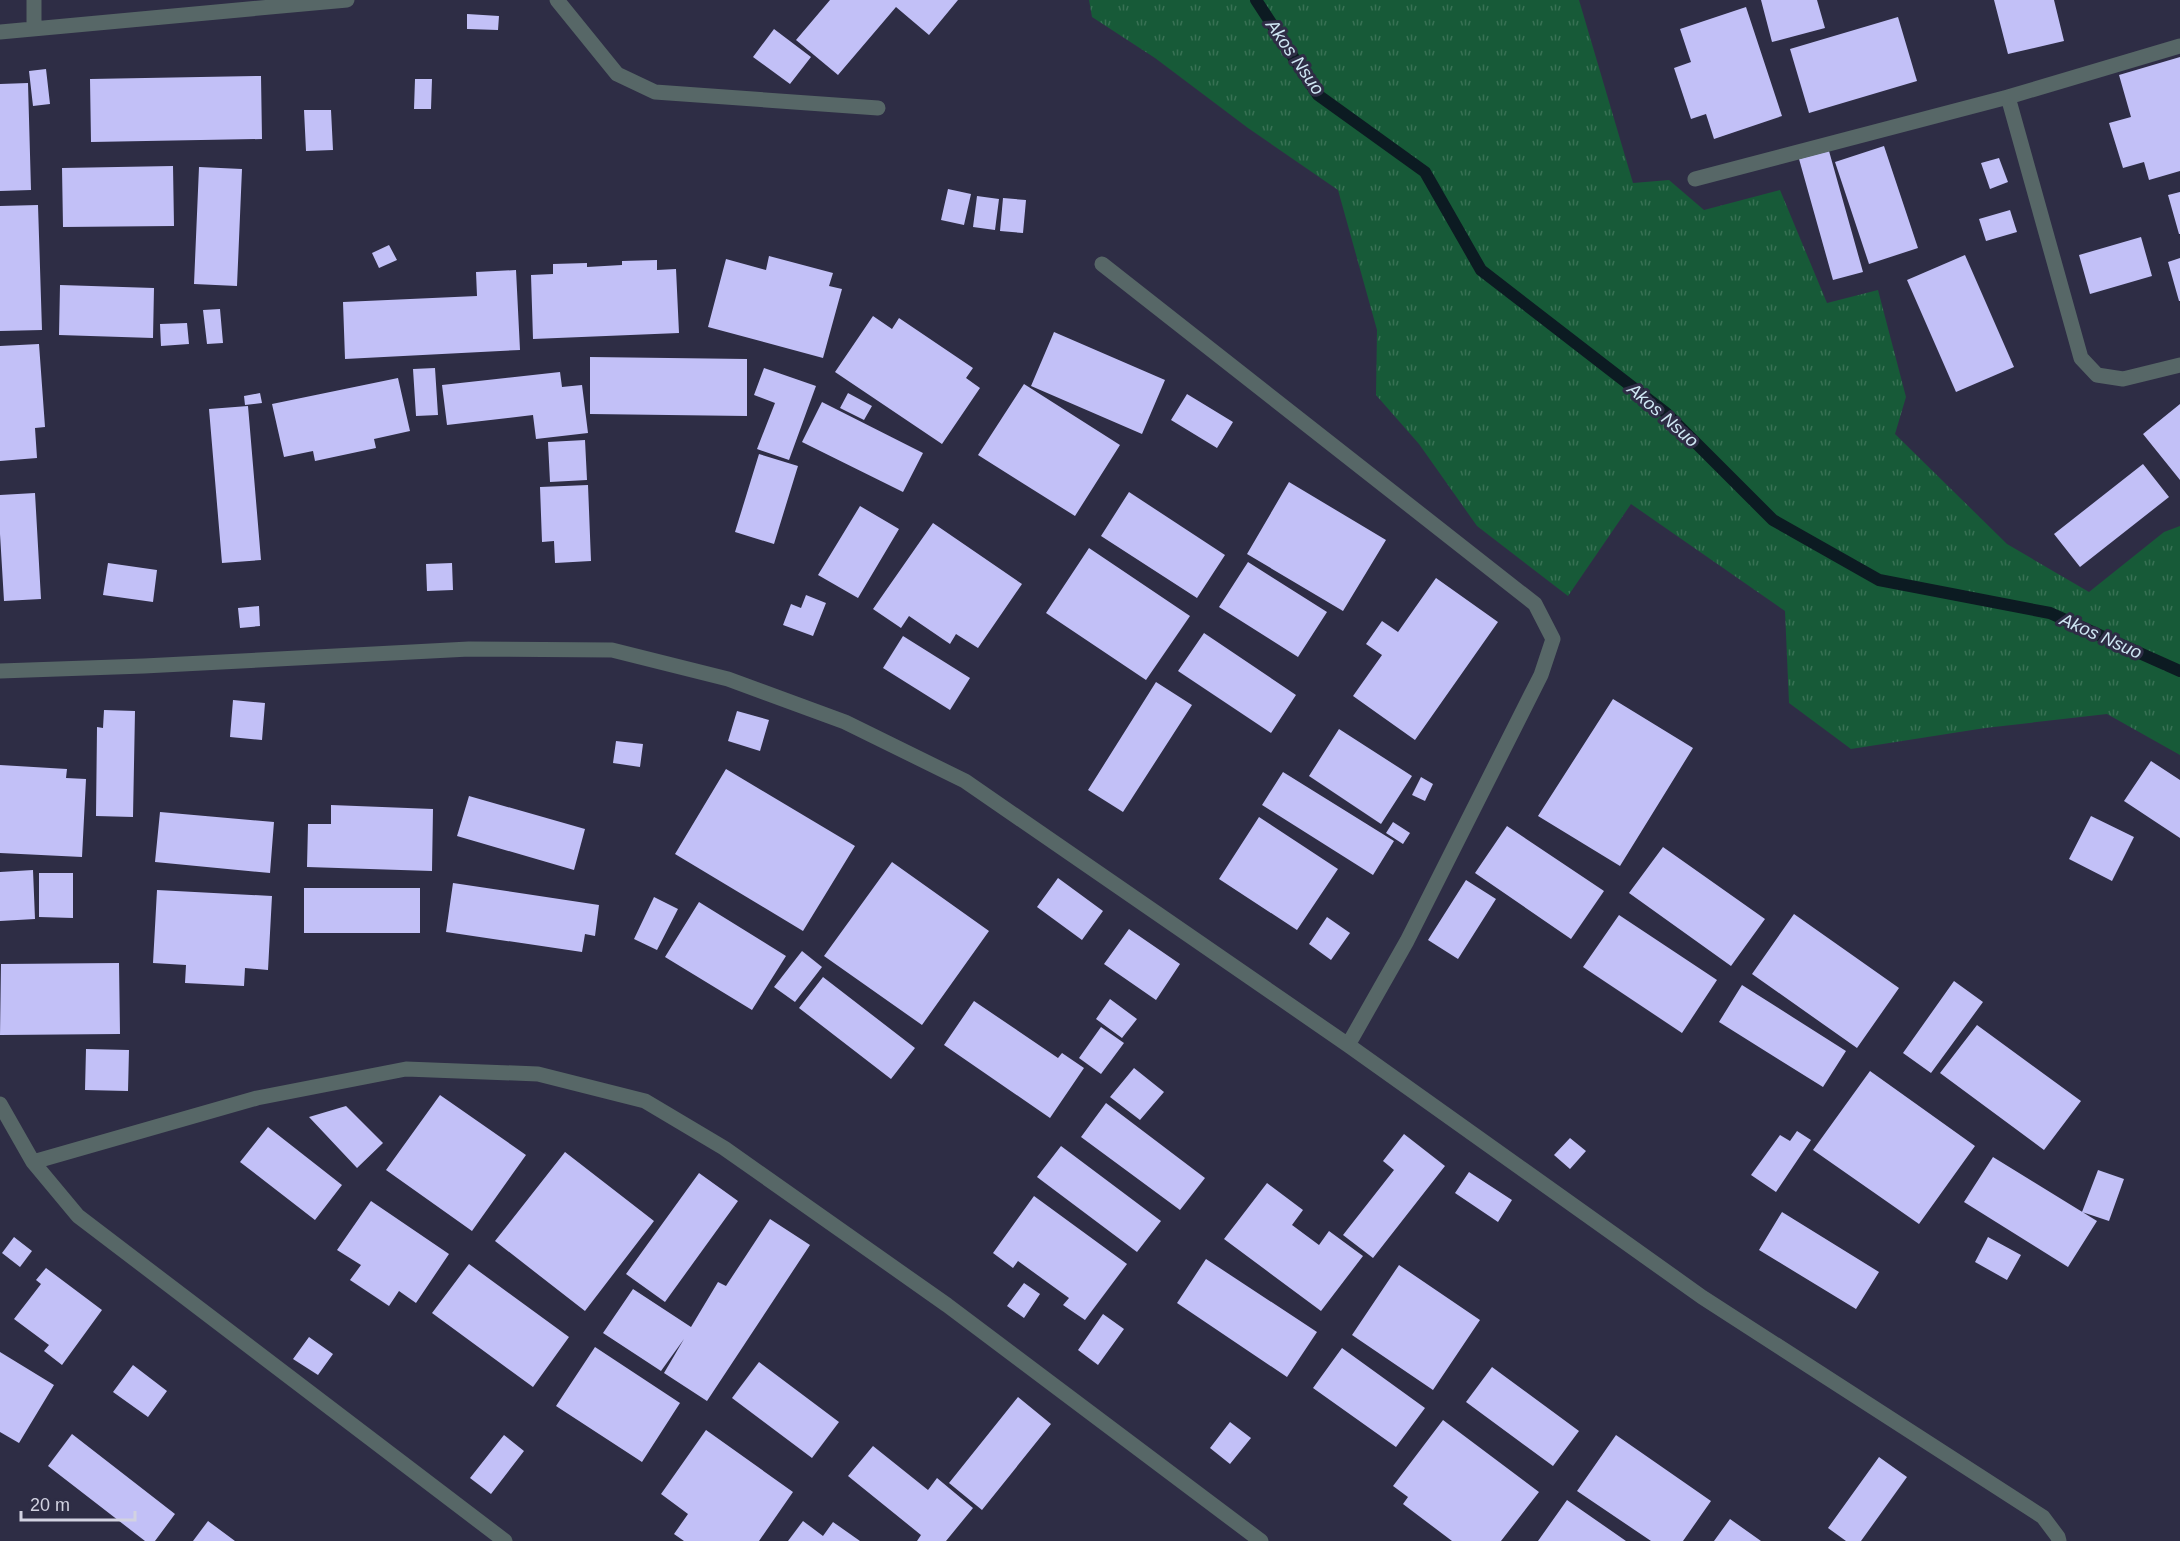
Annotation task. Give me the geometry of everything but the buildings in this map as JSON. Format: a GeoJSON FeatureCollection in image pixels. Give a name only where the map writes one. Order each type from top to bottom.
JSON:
{"type":"FeatureCollection","features":[{"type":"Feature","properties":{"kind":"street"},"geometry":{"type":"LineString","coordinates":[[33,0],[34,28]]}},
{"type":"Feature","properties":{"kind":"street"},"geometry":{"type":"LineString","coordinates":[[0,32],[347,0]]}},
{"type":"Feature","properties":{"kind":"street"},"geometry":{"type":"LineString","coordinates":[[557,0],[617,74],[655,92],[878,108]]}},
{"type":"Feature","properties":{"kind":"street"},"geometry":{"type":"LineString","coordinates":[[1695,179],[2008,97],[2180,46]]}},
{"type":"Feature","properties":{"kind":"street"},"geometry":{"type":"LineString","coordinates":[[2008,97],[2081,358],[2097,375],[2123,379],[2180,365]]}},
{"type":"Feature","properties":{"kind":"street"},"geometry":{"type":"LineString","coordinates":[[1102,264],[1535,604],[1553,639],[1541,675],[1407,942],[1348,1045]]}},
{"type":"Feature","properties":{"kind":"street"},"geometry":{"type":"LineString","coordinates":[[0,671],[469,649],[612,650],[728,679],[845,722],[965,781],[1348,1045],[1702,1297],[2043,1517],[2059,1541]]}},
{"type":"Feature","properties":{"kind":"street"},"geometry":{"type":"LineString","coordinates":[[33,1162],[257,1098],[406,1069],[538,1074],[645,1101],[724,1148],[947,1305],[1261,1541]]}},
{"type":"Feature","properties":{"kind":"street"},"geometry":{"type":"LineString","coordinates":[[0,1104],[33,1162],[78,1216],[505,1541]]}},
{"type":"Feature","properties":{"kind":"green space"},"geometry":{"type":"Polygon","coordinates":[[[1089,0],[1579,0],[1633,183],[1669,180],[1704,210],[1780,190],[1827,303],[1878,290],[1906,397],[1895,434],[2007,544],[2089,592],[2164,532],[2180,526],[2180,755],[2107,714],[1985,728],[1851,749],[1789,703],[1785,611],[1631,504],[1568,596],[1477,526],[1419,444],[1376,395],[1377,330],[1338,190],[1248,128],[1155,58],[1092,17],[1089,0]]]}},
{"type":"Feature","properties":{"kind":"waterway","name":"Akos Nsuo"},"geometry":{"type":"LineString","coordinates":[[1256,0],[1318,95],[1425,172],[1481,270],[1666,413],[1773,520],[1879,580],[2050,613],[2180,671]]}}]}
